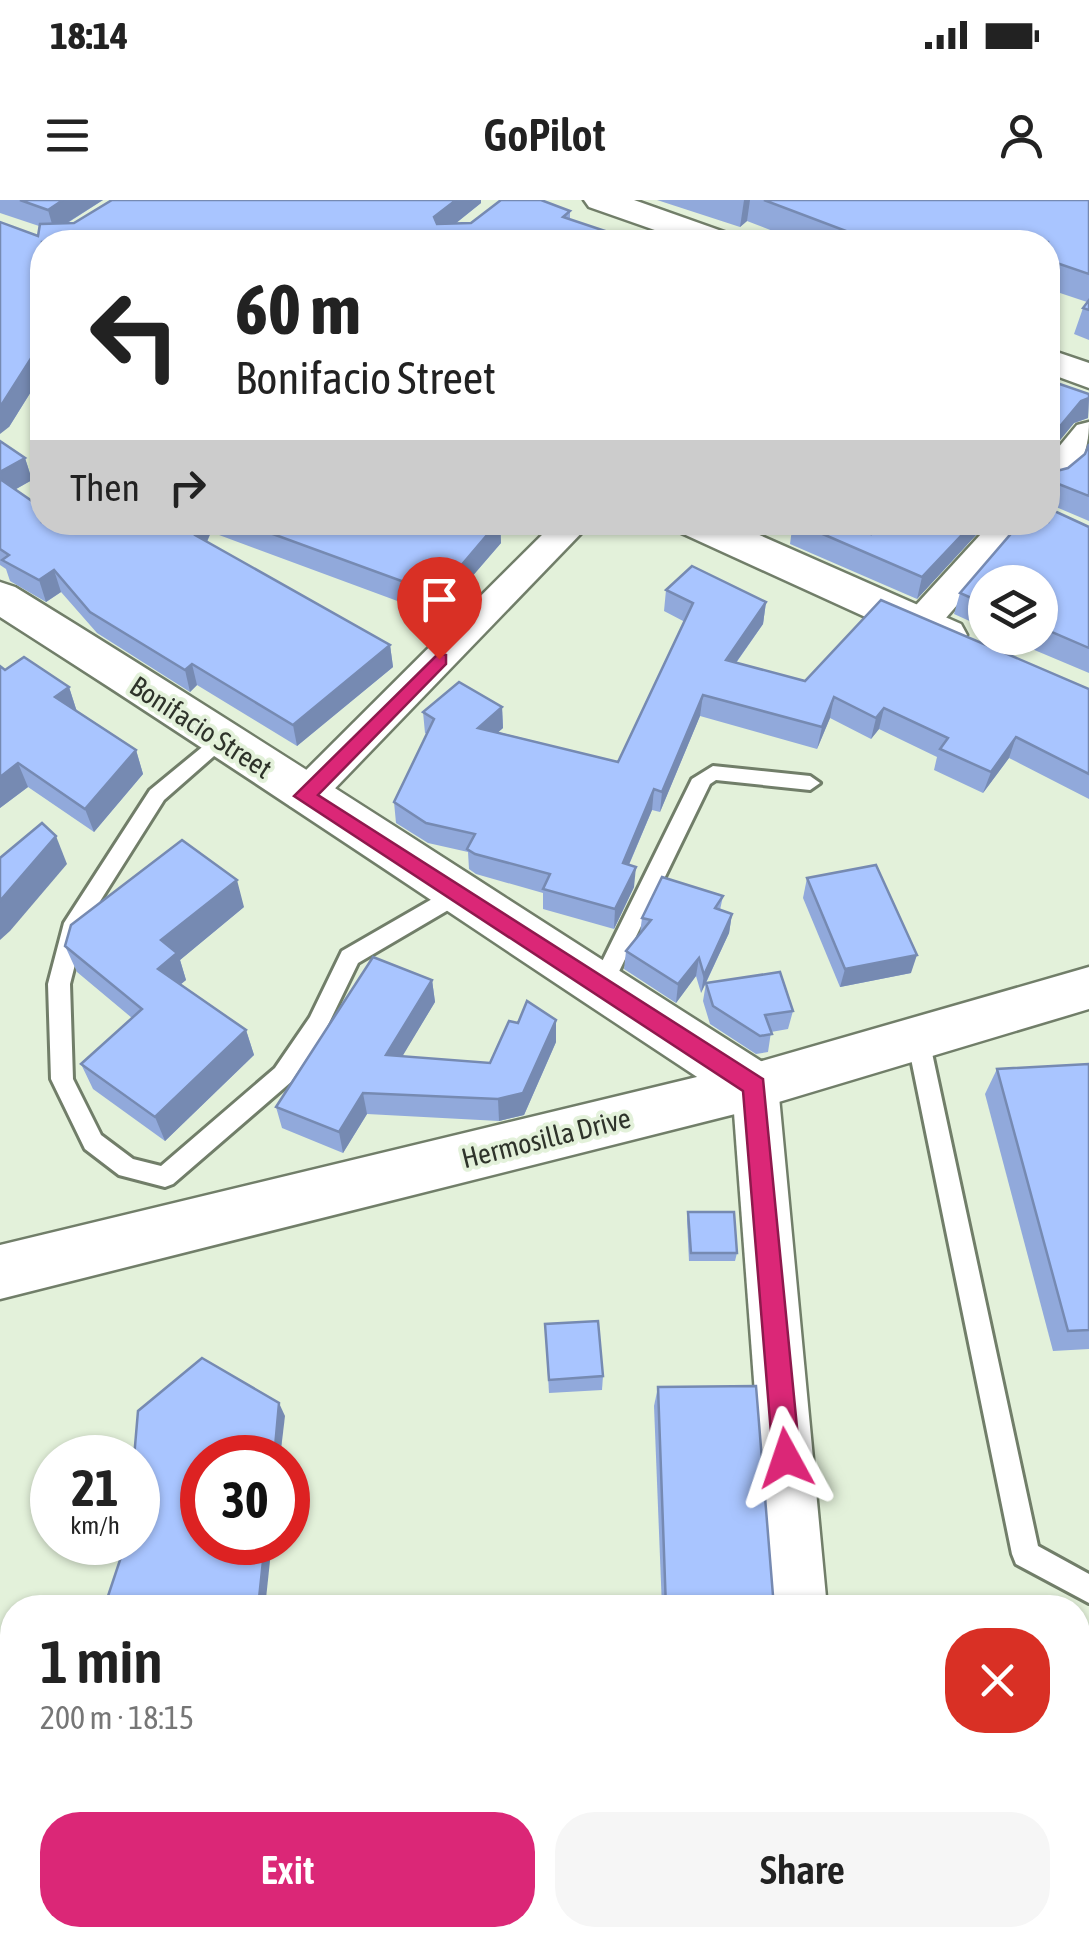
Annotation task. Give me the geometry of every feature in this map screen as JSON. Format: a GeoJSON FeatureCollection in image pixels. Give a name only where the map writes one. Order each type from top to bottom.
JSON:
{"type":"FeatureCollection","features":[{"type":"Feature","properties":{"kind":"main road"},"geometry":{"type":"LineString","coordinates":[[601,200],[687,230]]}},
{"type":"Feature","properties":{"kind":"main road"},"geometry":{"type":"LineString","coordinates":[[1060,365],[1089,376]]}},
{"type":"Feature","properties":{"kind":"main road"},"geometry":{"type":"LineString","coordinates":[[721,535],[968,645]]}},
{"type":"Feature","properties":{"kind":"main road","name":"Bonifacio Street"},"geometry":{"type":"LineString","coordinates":[[0,597],[224,737],[304,796],[754,1086]]}},
{"type":"Feature","properties":{"kind":"main road","name":"Hermosilla Drive"},"geometry":{"type":"LineString","coordinates":[[0,1272],[754,1086],[1089,988]]}},
{"type":"Feature","properties":{"kind":"street"},"geometry":{"type":"LineString","coordinates":[[1060,467],[1089,432]]}},
{"type":"Feature","properties":{"kind":"street"},"geometry":{"type":"LineString","coordinates":[[304,796],[561,535]]}},
{"type":"Feature","properties":{"kind":"street"},"geometry":{"type":"LineString","coordinates":[[919,625],[1000,535]]}},
{"type":"Feature","properties":{"kind":"street"},"geometry":{"type":"LineString","coordinates":[[754,1086],[798,1595]]}},
{"type":"Feature","properties":{"kind":"lane"},"geometry":{"type":"LineString","coordinates":[[224,737],[157,795],[74,923],[59,984],[62,1079],[93,1142],[128,1168],[165,1177],[283,1075],[318,1023],[350,958],[460,893]]}},
{"type":"Feature","properties":{"kind":"lane"},"geometry":{"type":"LineString","coordinates":[[600,986],[702,779],[713,773],[810,783]]}},
{"type":"Feature","properties":{"kind":"lane"},"geometry":{"type":"LineString","coordinates":[[918,1038],[1026,1554],[1089,1588]]}},
{"type":"Feature","properties":{"kind":"building"},"geometry":{"type":"Polygon","coordinates":[[[20,200],[63,200],[48,210],[20,200]]]}},
{"type":"Feature","properties":{"kind":"building"},"geometry":{"type":"Polygon","coordinates":[[[112,200],[456,200],[434,217],[437,224],[471,223],[501,200],[541,200],[570,211],[563,217],[602,230],[39,230],[40,224],[74,223],[112,200]]]}},
{"type":"Feature","properties":{"kind":"building"},"geometry":{"type":"Polygon","coordinates":[[[764,200],[1089,200],[1089,274],[1060,264],[1060,230],[843,230],[764,200]]]}},
{"type":"Feature","properties":{"kind":"building"},"geometry":{"type":"Polygon","coordinates":[[[0,222],[30,233],[30,360],[0,407],[0,222]]]}},
{"type":"Feature","properties":{"kind":"building"},"geometry":{"type":"Polygon","coordinates":[[[1060,384],[1089,394],[1089,398],[1081,401],[1060,426],[1060,384]]]}},
{"type":"Feature","properties":{"kind":"building"},"geometry":{"type":"Polygon","coordinates":[[[0,441],[25,458],[0,472],[0,441]]]}},
{"type":"Feature","properties":{"kind":"building"},"geometry":{"type":"Polygon","coordinates":[[[1089,444],[1089,496],[1060,485],[1060,470],[1085,454],[1089,444]]]}},
{"type":"Feature","properties":{"kind":"building"},"geometry":{"type":"Polygon","coordinates":[[[0,479],[30,500],[30,535],[195,535],[390,645],[293,725],[192,664],[185,670],[90,612],[54,570],[39,580],[2,560],[9,555],[0,549],[0,479]]]}},
{"type":"Feature","properties":{"kind":"building"},"geometry":{"type":"Polygon","coordinates":[[[1060,514],[1089,527],[1089,648],[1058,635],[1058,565],[984,565],[1010,535],[1060,535],[1060,514]]]}},
{"type":"Feature","properties":{"kind":"building"},"geometry":{"type":"Polygon","coordinates":[[[276,535],[487,535],[437,594],[276,535]]]}},
{"type":"Feature","properties":{"kind":"building"},"geometry":{"type":"Polygon","coordinates":[[[825,535],[962,535],[922,577],[825,535]]]}},
{"type":"Feature","properties":{"kind":"building"},"geometry":{"type":"Polygon","coordinates":[[[692,566],[766,602],[726,660],[805,681],[881,600],[968,637],[968,655],[1010,655],[1089,689],[1089,774],[1016,737],[991,772],[940,749],[948,738],[884,708],[876,718],[834,697],[822,727],[703,695],[662,792],[654,789],[623,863],[636,867],[615,909],[543,889],[550,874],[475,854],[467,849],[475,834],[426,823],[394,802],[434,719],[423,712],[459,682],[502,707],[478,728],[618,762],[693,603],[666,590],[692,566]]]}},
{"type":"Feature","properties":{"kind":"building"},"geometry":{"type":"Polygon","coordinates":[[[24,657],[69,687],[55,697],[136,750],[85,809],[18,763],[0,777],[0,666],[5,670],[24,657]]]}},
{"type":"Feature","properties":{"kind":"building"},"geometry":{"type":"Polygon","coordinates":[[[42,823],[56,836],[0,901],[0,858],[42,823]]]}},
{"type":"Feature","properties":{"kind":"building"},"geometry":{"type":"Polygon","coordinates":[[[182,840],[237,880],[161,940],[177,953],[158,969],[246,1030],[155,1117],[81,1064],[142,1009],[65,946],[71,925],[182,840]]]}},
{"type":"Feature","properties":{"kind":"building"},"geometry":{"type":"Polygon","coordinates":[[[876,865],[917,955],[845,969],[807,878],[876,865]]]}},
{"type":"Feature","properties":{"kind":"building"},"geometry":{"type":"Polygon","coordinates":[[[662,877],[723,896],[715,908],[732,914],[704,975],[699,958],[678,984],[626,951],[651,920],[642,918],[662,877]]]}},
{"type":"Feature","properties":{"kind":"building"},"geometry":{"type":"Polygon","coordinates":[[[373,957],[432,980],[386,1055],[490,1063],[509,1021],[518,1023],[527,1001],[556,1020],[523,1093],[498,1099],[363,1093],[339,1132],[276,1107],[373,957]]]}},
{"type":"Feature","properties":{"kind":"building"},"geometry":{"type":"Polygon","coordinates":[[[780,972],[793,1011],[765,1015],[772,1034],[760,1036],[713,1006],[706,983],[780,972]]]}},
{"type":"Feature","properties":{"kind":"building"},"geometry":{"type":"Polygon","coordinates":[[[1089,1064],[1089,1330],[1068,1331],[997,1069],[1089,1064]]]}},
{"type":"Feature","properties":{"kind":"building"},"geometry":{"type":"Polygon","coordinates":[[[688,1212],[734,1212],[737,1253],[691,1253],[688,1212]]]}},
{"type":"Feature","properties":{"kind":"building"},"geometry":{"type":"Polygon","coordinates":[[[598,1321],[603,1376],[549,1380],[545,1324],[598,1321]]]}},
{"type":"Feature","properties":{"kind":"building"},"geometry":{"type":"Polygon","coordinates":[[[202,1358],[279,1403],[276,1435],[180,1435],[180,1565],[263,1565],[259,1595],[108,1595],[118,1565],[160,1565],[160,1435],[136,1435],[138,1411],[202,1358]]]}},
{"type":"Feature","properties":{"kind":"building"},"geometry":{"type":"Polygon","coordinates":[[[756,1386],[773,1595],[666,1595],[658,1387],[756,1386]]]}},
{"type":"Feature","properties":{"kind":"route"},"geometry":{"type":"LineString","coordinates":[[439,659],[304,796],[754,1086],[786,1458]]}}]}
